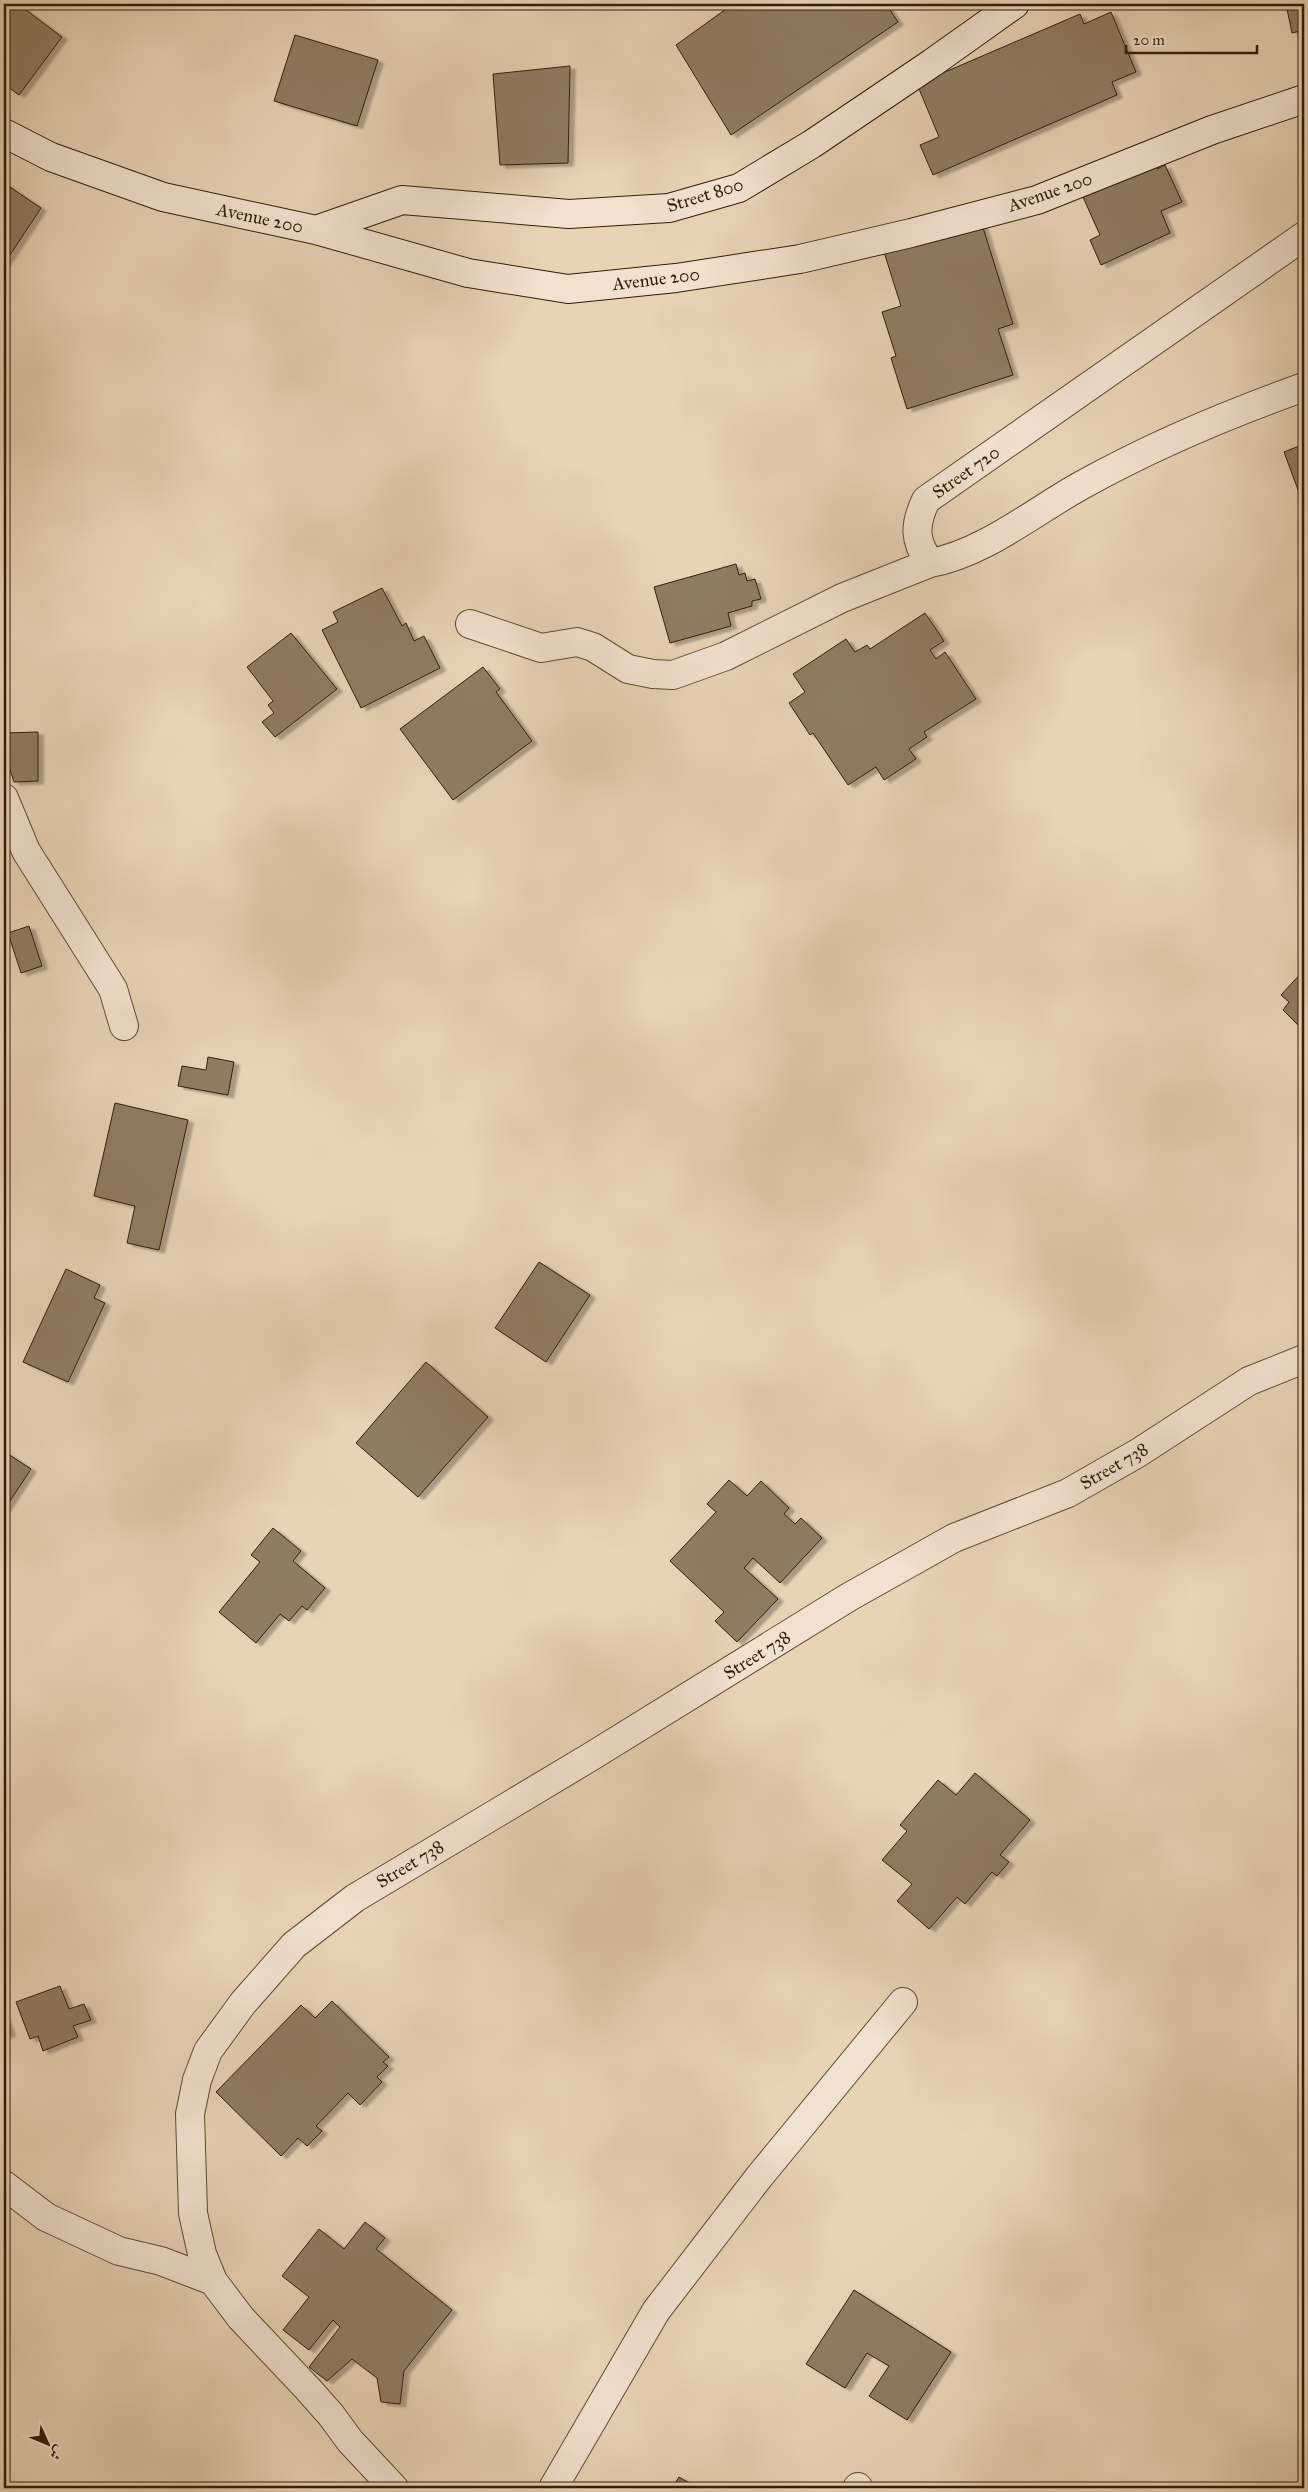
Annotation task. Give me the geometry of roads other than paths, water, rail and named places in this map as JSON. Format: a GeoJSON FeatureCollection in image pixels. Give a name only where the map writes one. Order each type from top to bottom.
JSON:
{"type":"FeatureCollection","features":[{"type":"Feature","properties":{"kind":"street","name":"Street 800"},"geometry":{"type":"LineString","coordinates":[[316,230],[402,200],[568,214],[669,208],[739,188],[812,144],[932,64],[1015,4]]}},
{"type":"Feature","properties":{"kind":"street","name":"Avenue 200"},"geometry":{"type":"LineString","coordinates":[[4,133],[51,157],[163,197],[316,230],[468,273],[568,289],[676,278],[800,259],[911,234],[1037,200],[1212,130],[1304,99]]}},
{"type":"Feature","properties":{"kind":"street","name":"Street 720"},"geometry":{"type":"LineString","coordinates":[[930,563],[920,550],[917,531],[919,516],[926,500],[1304,236]]}},
{"type":"Feature","properties":{"kind":"street"},"geometry":{"type":"LineString","coordinates":[[470,624],[540,648],[577,642],[593,647],[628,668],[653,674],[673,675],[726,656],[842,598],[930,563],[949,560],[1083,485],[1185,435],[1257,404],[1304,387]]}},
{"type":"Feature","properties":{"kind":"street"},"geometry":{"type":"LineString","coordinates":[[4,798],[26,851],[113,988],[124,1026]]}},
{"type":"Feature","properties":{"kind":"street","name":"Street 738"},"geometry":{"type":"LineString","coordinates":[[394,2488],[350,2441],[331,2415],[308,2389],[241,2318],[213,2281],[202,2254],[192,2213],[190,2114],[197,2080],[208,2051],[243,2003],[294,1945],[355,1898],[651,1720],[848,1597],[954,1538],[1068,1493],[1138,1453],[1249,1381],[1304,1359]]}},
{"type":"Feature","properties":{"kind":"street"},"geometry":{"type":"LineString","coordinates":[[553,2488],[656,2311],[759,2177],[902,2002]]}},
{"type":"Feature","properties":{"kind":"street"},"geometry":{"type":"LineString","coordinates":[[4,2184],[46,2217],[120,2251],[161,2261],[213,2281]]}}]}
